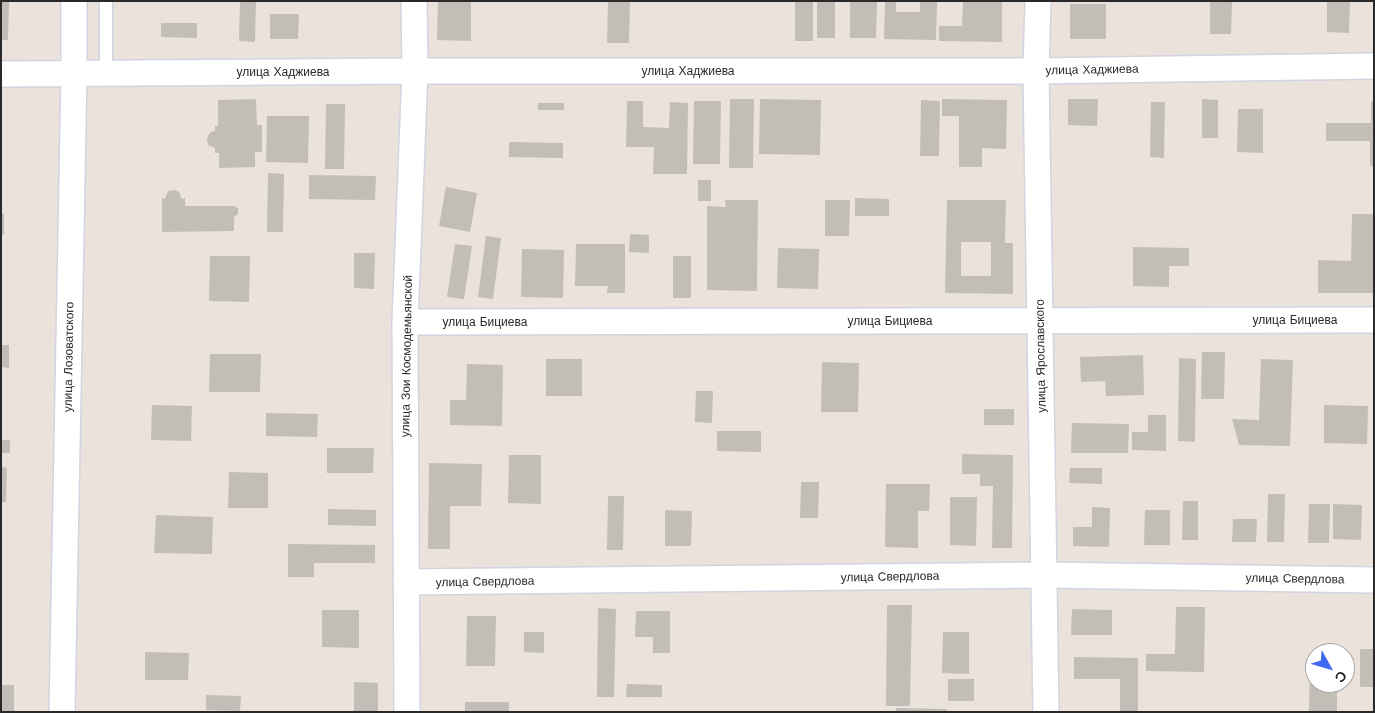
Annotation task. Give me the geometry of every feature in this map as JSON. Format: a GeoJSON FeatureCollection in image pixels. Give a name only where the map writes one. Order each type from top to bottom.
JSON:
{"type":"FeatureCollection","features":[{"type":"Feature","properties":{"kind":"street","name":"улица Лозоватского"},"geometry":{"type":"LineString","coordinates":[[62,712],[74,1]]}},
{"type":"Feature","properties":{"kind":"street","name":"улица Зои Космодемьянской"},"geometry":{"type":"LineString","coordinates":[[407,712],[406,322],[415,71],[414,1]]}},
{"type":"Feature","properties":{"kind":"street","name":"улица Ярославского"},"geometry":{"type":"LineString","coordinates":[[1038,1],[1036,71],[1046,712]]}},
{"type":"Feature","properties":{"kind":"street","name":"улица Хаджиева"},"geometry":{"type":"LineString","coordinates":[[1,74],[415,71],[1036,71],[1374,66]]}},
{"type":"Feature","properties":{"kind":"street","name":"улица Бициева"},"geometry":{"type":"LineString","coordinates":[[406,322],[1374,320]]}},
{"type":"Feature","properties":{"kind":"street","name":"улица Свердлова"},"geometry":{"type":"LineString","coordinates":[[406,582],[1044,576],[1374,580]]}},
{"type":"Feature","properties":{"kind":"lane"},"geometry":{"type":"LineString","coordinates":[[106,1],[106,72]]}},
{"type":"Feature","properties":{"kind":"building"},"geometry":{"type":"Polygon","coordinates":[[[240,1],[256,1],[255,42],[239,41],[240,1]]]}},
{"type":"Feature","properties":{"kind":"building"},"geometry":{"type":"Polygon","coordinates":[[[438,1],[471,1],[471,41],[437,40],[438,1]]]}},
{"type":"Feature","properties":{"kind":"building"},"geometry":{"type":"Polygon","coordinates":[[[608,1],[630,1],[629,43],[607,43],[608,1]]]}},
{"type":"Feature","properties":{"kind":"building"},"geometry":{"type":"Polygon","coordinates":[[[795,1],[813,1],[813,41],[795,41],[795,1]]]}},
{"type":"Feature","properties":{"kind":"building"},"geometry":{"type":"Polygon","coordinates":[[[817,1],[835,1],[835,38],[817,38],[817,1]]]}},
{"type":"Feature","properties":{"kind":"building"},"geometry":{"type":"Polygon","coordinates":[[[850,1],[877,1],[876,38],[850,38],[850,1]]]}},
{"type":"Feature","properties":{"kind":"building"},"geometry":{"type":"Polygon","coordinates":[[[885,1],[896,1],[896,12],[920,12],[920,1],[937,1],[936,40],[884,39],[885,1]]]}},
{"type":"Feature","properties":{"kind":"building"},"geometry":{"type":"Polygon","coordinates":[[[963,1],[1002,1],[1002,42],[939,41],[939,26],[962,26],[963,1]]]}},
{"type":"Feature","properties":{"kind":"building"},"geometry":{"type":"Polygon","coordinates":[[[1210,1],[1232,1],[1231,34],[1210,34],[1210,1]]]}},
{"type":"Feature","properties":{"kind":"building"},"geometry":{"type":"Polygon","coordinates":[[[1327,1],[1350,1],[1349,33],[1327,32],[1327,1]]]}},
{"type":"Feature","properties":{"kind":"building"},"geometry":{"type":"Polygon","coordinates":[[[1,2],[9,2],[8,40],[1,40],[1,2]]]}},
{"type":"Feature","properties":{"kind":"building"},"geometry":{"type":"Polygon","coordinates":[[[1070,4],[1106,4],[1106,39],[1070,39],[1070,4]]]}},
{"type":"Feature","properties":{"kind":"building"},"geometry":{"type":"Polygon","coordinates":[[[270,14],[299,14],[298,39],[270,39],[270,14]]]}},
{"type":"Feature","properties":{"kind":"building"},"geometry":{"type":"Polygon","coordinates":[[[161,23],[197,23],[197,38],[161,37],[161,23]]]}},
{"type":"Feature","properties":{"kind":"building"},"geometry":{"type":"Polygon","coordinates":[[[256,99],[257,125],[262,125],[262,152],[255,152],[255,167],[219,168],[219,153],[215,153],[215,148],[208,145],[207,140],[211,132],[215,131],[215,126],[218,126],[218,100],[256,99]]]}},
{"type":"Feature","properties":{"kind":"building"},"geometry":{"type":"Polygon","coordinates":[[[730,99],[754,99],[753,168],[729,168],[730,99]]]}},
{"type":"Feature","properties":{"kind":"building"},"geometry":{"type":"Polygon","coordinates":[[[760,99],[821,100],[820,155],[759,154],[760,99]]]}},
{"type":"Feature","properties":{"kind":"building"},"geometry":{"type":"Polygon","coordinates":[[[942,99],[1007,100],[1006,149],[982,148],[982,167],[959,167],[959,116],[942,116],[942,99]]]}},
{"type":"Feature","properties":{"kind":"building"},"geometry":{"type":"Polygon","coordinates":[[[1068,99],[1098,99],[1097,126],[1068,125],[1068,99]]]}},
{"type":"Feature","properties":{"kind":"building"},"geometry":{"type":"Polygon","coordinates":[[[1202,99],[1218,100],[1218,138],[1202,138],[1202,99]]]}},
{"type":"Feature","properties":{"kind":"building"},"geometry":{"type":"Polygon","coordinates":[[[921,100],[940,101],[939,156],[920,156],[921,100]]]}},
{"type":"Feature","properties":{"kind":"building"},"geometry":{"type":"Polygon","coordinates":[[[627,101],[643,101],[643,127],[669,128],[670,102],[688,103],[687,174],[653,174],[654,147],[626,147],[627,101]]]}},
{"type":"Feature","properties":{"kind":"building"},"geometry":{"type":"Polygon","coordinates":[[[694,101],[721,101],[720,164],[693,164],[694,101]]]}},
{"type":"Feature","properties":{"kind":"building"},"geometry":{"type":"Polygon","coordinates":[[[1371,101],[1374,101],[1374,166],[1370,166],[1370,141],[1326,141],[1326,123],[1371,123],[1371,101]]]}},
{"type":"Feature","properties":{"kind":"building"},"geometry":{"type":"Polygon","coordinates":[[[1151,102],[1165,102],[1164,158],[1150,157],[1151,102]]]}},
{"type":"Feature","properties":{"kind":"building"},"geometry":{"type":"Polygon","coordinates":[[[538,103],[564,103],[564,110],[538,110],[538,103]]]}},
{"type":"Feature","properties":{"kind":"building"},"geometry":{"type":"Polygon","coordinates":[[[326,104],[345,104],[344,169],[325,169],[326,104]]]}},
{"type":"Feature","properties":{"kind":"building"},"geometry":{"type":"Polygon","coordinates":[[[1238,109],[1263,109],[1263,153],[1237,152],[1238,109]]]}},
{"type":"Feature","properties":{"kind":"building"},"geometry":{"type":"Polygon","coordinates":[[[267,116],[309,116],[308,163],[266,162],[267,116]]]}},
{"type":"Feature","properties":{"kind":"building"},"geometry":{"type":"Polygon","coordinates":[[[509,142],[563,143],[563,158],[509,157],[509,142]]]}},
{"type":"Feature","properties":{"kind":"building"},"geometry":{"type":"Polygon","coordinates":[[[268,173],[284,174],[283,232],[267,232],[268,173]]]}},
{"type":"Feature","properties":{"kind":"building"},"geometry":{"type":"Polygon","coordinates":[[[309,175],[376,176],[375,200],[309,199],[309,175]]]}},
{"type":"Feature","properties":{"kind":"building"},"geometry":{"type":"Polygon","coordinates":[[[698,180],[711,180],[711,201],[698,201],[698,180]]]}},
{"type":"Feature","properties":{"kind":"building"},"geometry":{"type":"Polygon","coordinates":[[[446,187],[477,193],[470,232],[439,226],[446,187]]]}},
{"type":"Feature","properties":{"kind":"building"},"geometry":{"type":"Polygon","coordinates":[[[174,190],[179,192],[182,199],[185,198],[185,206],[234,206],[238,208],[238,214],[234,217],[234,231],[162,232],[162,198],[165,199],[168,191],[174,190]]]}},
{"type":"Feature","properties":{"kind":"building"},"geometry":{"type":"Polygon","coordinates":[[[855,198],[889,199],[889,216],[855,216],[855,198]]]}},
{"type":"Feature","properties":{"kind":"building"},"geometry":{"type":"Polygon","coordinates":[[[725,200],[758,200],[757,291],[707,290],[707,206],[726,207],[725,200]]]}},
{"type":"Feature","properties":{"kind":"building"},"geometry":{"type":"Polygon","coordinates":[[[825,200],[850,200],[849,236],[825,236],[825,200]]]}},
{"type":"Feature","properties":{"kind":"building"},"geometry":{"type":"Polygon","coordinates":[[[947,200],[1006,200],[1005,243],[1013,243],[1013,294],[945,293],[947,200]],[[961,242],[961,276],[991,276],[991,242],[961,242]]]}},
{"type":"Feature","properties":{"kind":"building"},"geometry":{"type":"Polygon","coordinates":[[[1,214],[4,214],[4,235],[1,235],[1,214]]]}},
{"type":"Feature","properties":{"kind":"building"},"geometry":{"type":"Polygon","coordinates":[[[1352,214],[1374,214],[1374,293],[1318,293],[1318,260],[1351,261],[1352,214]]]}},
{"type":"Feature","properties":{"kind":"building"},"geometry":{"type":"Polygon","coordinates":[[[630,234],[649,235],[649,253],[629,252],[630,234]]]}},
{"type":"Feature","properties":{"kind":"building"},"geometry":{"type":"Polygon","coordinates":[[[486,236],[501,238],[493,299],[478,297],[486,236]]]}},
{"type":"Feature","properties":{"kind":"building"},"geometry":{"type":"Polygon","coordinates":[[[455,244],[472,246],[464,299],[447,297],[455,244]]]}},
{"type":"Feature","properties":{"kind":"building"},"geometry":{"type":"Polygon","coordinates":[[[576,244],[625,244],[625,293],[607,293],[608,286],[575,286],[576,244]]]}},
{"type":"Feature","properties":{"kind":"building"},"geometry":{"type":"Polygon","coordinates":[[[1133,247],[1189,248],[1189,266],[1169,266],[1169,287],[1133,286],[1133,247]]]}},
{"type":"Feature","properties":{"kind":"building"},"geometry":{"type":"Polygon","coordinates":[[[778,248],[819,249],[818,289],[777,288],[778,248]]]}},
{"type":"Feature","properties":{"kind":"building"},"geometry":{"type":"Polygon","coordinates":[[[522,249],[564,250],[563,298],[521,297],[522,249]]]}},
{"type":"Feature","properties":{"kind":"building"},"geometry":{"type":"Polygon","coordinates":[[[354,253],[375,253],[374,289],[354,288],[354,253]]]}},
{"type":"Feature","properties":{"kind":"building"},"geometry":{"type":"Polygon","coordinates":[[[210,256],[250,256],[249,302],[209,301],[210,256]]]}},
{"type":"Feature","properties":{"kind":"building"},"geometry":{"type":"Polygon","coordinates":[[[673,256],[691,256],[691,298],[673,298],[673,256]]]}},
{"type":"Feature","properties":{"kind":"building"},"geometry":{"type":"Polygon","coordinates":[[[1,345],[9,345],[9,368],[1,367],[1,345]]]}},
{"type":"Feature","properties":{"kind":"building"},"geometry":{"type":"Polygon","coordinates":[[[1202,352],[1225,352],[1224,399],[1201,399],[1202,352]]]}},
{"type":"Feature","properties":{"kind":"building"},"geometry":{"type":"Polygon","coordinates":[[[210,354],[261,354],[260,392],[209,392],[210,354]]]}},
{"type":"Feature","properties":{"kind":"building"},"geometry":{"type":"Polygon","coordinates":[[[1143,355],[1144,395],[1106,396],[1105,381],[1081,382],[1080,357],[1143,355]]]}},
{"type":"Feature","properties":{"kind":"building"},"geometry":{"type":"Polygon","coordinates":[[[1179,358],[1196,359],[1195,442],[1178,441],[1179,358]]]}},
{"type":"Feature","properties":{"kind":"building"},"geometry":{"type":"Polygon","coordinates":[[[546,359],[582,359],[582,396],[546,396],[546,359]]]}},
{"type":"Feature","properties":{"kind":"building"},"geometry":{"type":"Polygon","coordinates":[[[1261,359],[1293,360],[1290,446],[1239,445],[1232,419],[1259,420],[1261,359]]]}},
{"type":"Feature","properties":{"kind":"building"},"geometry":{"type":"Polygon","coordinates":[[[822,362],[859,363],[858,412],[821,412],[822,362]]]}},
{"type":"Feature","properties":{"kind":"building"},"geometry":{"type":"Polygon","coordinates":[[[467,364],[503,365],[502,426],[450,425],[450,400],[466,400],[467,364]]]}},
{"type":"Feature","properties":{"kind":"building"},"geometry":{"type":"Polygon","coordinates":[[[696,391],[713,391],[712,423],[695,422],[696,391]]]}},
{"type":"Feature","properties":{"kind":"building"},"geometry":{"type":"Polygon","coordinates":[[[152,405],[192,406],[191,441],[151,440],[152,405]]]}},
{"type":"Feature","properties":{"kind":"building"},"geometry":{"type":"Polygon","coordinates":[[[1324,405],[1368,406],[1367,444],[1324,443],[1324,405]]]}},
{"type":"Feature","properties":{"kind":"building"},"geometry":{"type":"Polygon","coordinates":[[[984,409],[1014,409],[1014,425],[984,425],[984,409]]]}},
{"type":"Feature","properties":{"kind":"building"},"geometry":{"type":"Polygon","coordinates":[[[266,413],[318,414],[317,437],[266,436],[266,413]]]}},
{"type":"Feature","properties":{"kind":"building"},"geometry":{"type":"Polygon","coordinates":[[[1148,415],[1166,415],[1166,451],[1132,450],[1132,432],[1148,432],[1148,415]]]}},
{"type":"Feature","properties":{"kind":"building"},"geometry":{"type":"Polygon","coordinates":[[[1072,423],[1129,424],[1128,453],[1071,453],[1072,423]]]}},
{"type":"Feature","properties":{"kind":"building"},"geometry":{"type":"Polygon","coordinates":[[[717,431],[761,431],[761,452],[717,451],[717,431]]]}},
{"type":"Feature","properties":{"kind":"building"},"geometry":{"type":"Polygon","coordinates":[[[1,440],[10,440],[10,453],[1,453],[1,440]]]}},
{"type":"Feature","properties":{"kind":"building"},"geometry":{"type":"Polygon","coordinates":[[[327,448],[374,448],[373,473],[327,473],[327,448]]]}},
{"type":"Feature","properties":{"kind":"building"},"geometry":{"type":"Polygon","coordinates":[[[962,454],[1013,455],[1012,548],[992,548],[993,486],[980,486],[980,474],[962,474],[962,454]]]}},
{"type":"Feature","properties":{"kind":"building"},"geometry":{"type":"Polygon","coordinates":[[[509,455],[541,455],[541,504],[508,503],[509,455]]]}},
{"type":"Feature","properties":{"kind":"building"},"geometry":{"type":"Polygon","coordinates":[[[429,463],[482,464],[481,506],[450,506],[450,549],[428,549],[429,463]]]}},
{"type":"Feature","properties":{"kind":"building"},"geometry":{"type":"Polygon","coordinates":[[[1,467],[7,468],[6,502],[1,502],[1,467]]]}},
{"type":"Feature","properties":{"kind":"building"},"geometry":{"type":"Polygon","coordinates":[[[1070,468],[1102,468],[1102,484],[1069,483],[1070,468]]]}},
{"type":"Feature","properties":{"kind":"building"},"geometry":{"type":"Polygon","coordinates":[[[229,472],[268,473],[268,508],[228,508],[229,472]]]}},
{"type":"Feature","properties":{"kind":"building"},"geometry":{"type":"Polygon","coordinates":[[[801,482],[819,482],[818,518],[800,518],[801,482]]]}},
{"type":"Feature","properties":{"kind":"building"},"geometry":{"type":"Polygon","coordinates":[[[886,484],[930,484],[929,511],[918,511],[918,548],[885,547],[886,484]]]}},
{"type":"Feature","properties":{"kind":"building"},"geometry":{"type":"Polygon","coordinates":[[[1268,494],[1285,494],[1284,542],[1267,542],[1268,494]]]}},
{"type":"Feature","properties":{"kind":"building"},"geometry":{"type":"Polygon","coordinates":[[[608,496],[624,496],[623,550],[607,550],[608,496]]]}},
{"type":"Feature","properties":{"kind":"building"},"geometry":{"type":"Polygon","coordinates":[[[950,497],[977,497],[976,546],[950,545],[950,497]]]}},
{"type":"Feature","properties":{"kind":"building"},"geometry":{"type":"Polygon","coordinates":[[[1183,501],[1198,501],[1198,540],[1182,540],[1183,501]]]}},
{"type":"Feature","properties":{"kind":"building"},"geometry":{"type":"Polygon","coordinates":[[[1309,504],[1330,504],[1329,543],[1308,543],[1309,504]]]}},
{"type":"Feature","properties":{"kind":"building"},"geometry":{"type":"Polygon","coordinates":[[[1333,504],[1362,505],[1361,540],[1333,539],[1333,504]]]}},
{"type":"Feature","properties":{"kind":"building"},"geometry":{"type":"Polygon","coordinates":[[[1092,507],[1110,508],[1109,547],[1073,546],[1073,527],[1092,527],[1092,507]]]}},
{"type":"Feature","properties":{"kind":"building"},"geometry":{"type":"Polygon","coordinates":[[[328,509],[376,510],[376,526],[328,525],[328,509]]]}},
{"type":"Feature","properties":{"kind":"building"},"geometry":{"type":"Polygon","coordinates":[[[665,510],[692,511],[691,546],[665,546],[665,510]]]}},
{"type":"Feature","properties":{"kind":"building"},"geometry":{"type":"Polygon","coordinates":[[[1145,510],[1170,510],[1170,545],[1144,545],[1145,510]]]}},
{"type":"Feature","properties":{"kind":"building"},"geometry":{"type":"Polygon","coordinates":[[[156,515],[213,517],[212,554],[154,553],[156,515]]]}},
{"type":"Feature","properties":{"kind":"building"},"geometry":{"type":"Polygon","coordinates":[[[1233,519],[1257,519],[1256,542],[1232,542],[1233,519]]]}},
{"type":"Feature","properties":{"kind":"building"},"geometry":{"type":"Polygon","coordinates":[[[288,544],[375,545],[375,563],[314,563],[314,577],[288,577],[288,544]]]}},
{"type":"Feature","properties":{"kind":"building"},"geometry":{"type":"Polygon","coordinates":[[[887,605],[912,605],[910,706],[886,706],[887,605]]]}},
{"type":"Feature","properties":{"kind":"building"},"geometry":{"type":"Polygon","coordinates":[[[1176,607],[1205,607],[1204,672],[1146,671],[1146,654],[1175,654],[1176,607]]]}},
{"type":"Feature","properties":{"kind":"building"},"geometry":{"type":"Polygon","coordinates":[[[598,608],[616,609],[614,697],[597,697],[598,608]]]}},
{"type":"Feature","properties":{"kind":"building"},"geometry":{"type":"Polygon","coordinates":[[[1072,609],[1112,610],[1112,635],[1071,635],[1072,609]]]}},
{"type":"Feature","properties":{"kind":"building"},"geometry":{"type":"Polygon","coordinates":[[[322,610],[359,610],[359,648],[322,647],[322,610]]]}},
{"type":"Feature","properties":{"kind":"building"},"geometry":{"type":"Polygon","coordinates":[[[636,611],[670,611],[670,653],[653,653],[653,637],[635,637],[636,611]]]}},
{"type":"Feature","properties":{"kind":"building"},"geometry":{"type":"Polygon","coordinates":[[[467,616],[496,616],[495,666],[466,666],[467,616]]]}},
{"type":"Feature","properties":{"kind":"building"},"geometry":{"type":"Polygon","coordinates":[[[524,632],[544,632],[544,653],[524,652],[524,632]]]}},
{"type":"Feature","properties":{"kind":"building"},"geometry":{"type":"Polygon","coordinates":[[[943,632],[969,632],[969,674],[942,673],[943,632]]]}},
{"type":"Feature","properties":{"kind":"building"},"geometry":{"type":"Polygon","coordinates":[[[1360,649],[1374,649],[1374,687],[1360,687],[1360,649]]]}},
{"type":"Feature","properties":{"kind":"building"},"geometry":{"type":"Polygon","coordinates":[[[145,652],[189,653],[188,680],[145,680],[145,652]]]}},
{"type":"Feature","properties":{"kind":"building"},"geometry":{"type":"Polygon","coordinates":[[[1074,657],[1138,658],[1138,712],[1120,712],[1120,679],[1074,679],[1074,657]]]}},
{"type":"Feature","properties":{"kind":"building"},"geometry":{"type":"Polygon","coordinates":[[[948,679],[974,679],[974,701],[948,701],[948,679]]]}},
{"type":"Feature","properties":{"kind":"building"},"geometry":{"type":"Polygon","coordinates":[[[354,682],[378,683],[378,712],[354,712],[354,682]]]}},
{"type":"Feature","properties":{"kind":"building"},"geometry":{"type":"Polygon","coordinates":[[[627,684],[662,685],[662,697],[626,697],[627,684]]]}},
{"type":"Feature","properties":{"kind":"building"},"geometry":{"type":"Polygon","coordinates":[[[1,685],[14,685],[14,712],[1,712],[1,685]]]}},
{"type":"Feature","properties":{"kind":"building"},"geometry":{"type":"Polygon","coordinates":[[[1309,693],[1337,693],[1337,712],[1309,712],[1309,693]]]}},
{"type":"Feature","properties":{"kind":"building"},"geometry":{"type":"Polygon","coordinates":[[[206,695],[241,696],[240,711],[206,710],[206,695]]]}},
{"type":"Feature","properties":{"kind":"building"},"geometry":{"type":"Polygon","coordinates":[[[465,702],[509,702],[509,712],[465,712],[465,702]]]}},
{"type":"Feature","properties":{"kind":"building"},"geometry":{"type":"Polygon","coordinates":[[[896,708],[947,709],[947,712],[896,712],[896,708]]]}}]}
